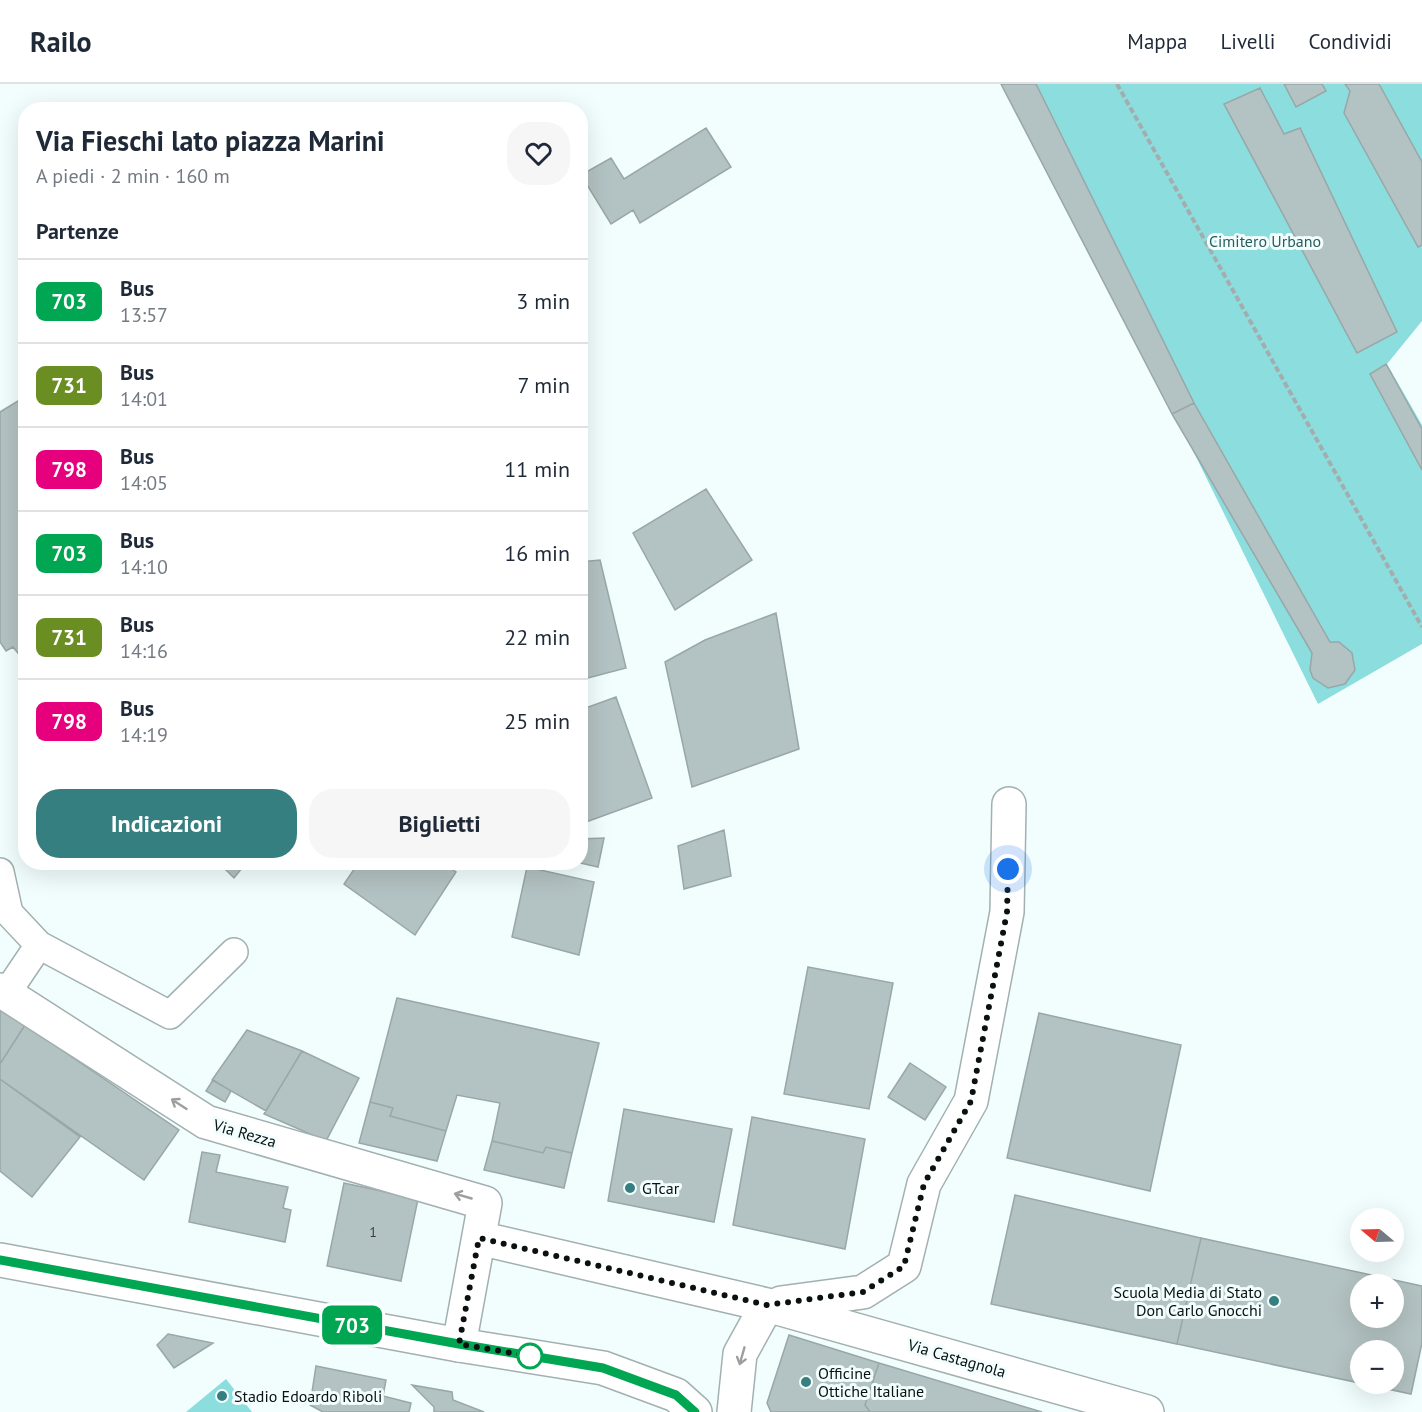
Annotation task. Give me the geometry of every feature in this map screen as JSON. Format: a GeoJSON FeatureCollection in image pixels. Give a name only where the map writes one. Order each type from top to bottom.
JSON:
{"type":"FeatureCollection","features":[{"type":"Feature","properties":{"kind":"street"},"geometry":{"type":"LineString","coordinates":[[734,1412],[740,1354],[767,1305],[863,1292],[904,1266],[924,1184],[971,1101],[1007,912],[1010,804]]}},
{"type":"Feature","properties":{"kind":"street","name":"Via Rezza"},"geometry":{"type":"LineString","coordinates":[[3,992],[206,1122],[485,1203],[479,1238]]}},
{"type":"Feature","properties":{"kind":"street"},"geometry":{"type":"LineString","coordinates":[[459,1344],[479,1238]]}},
{"type":"Feature","properties":{"kind":"street","name":"Via Castagnola"},"geometry":{"type":"LineString","coordinates":[[479,1238],[767,1305],[1147,1412]]}},
{"type":"Feature","properties":{"kind":"street"},"geometry":{"type":"LineString","coordinates":[[0,1260],[603,1368],[676,1395],[695,1412]]}},
{"type":"Feature","properties":{"kind":"lane"},"geometry":{"type":"LineString","coordinates":[[0,872],[9,913],[39,945],[170,1015],[234,952]]}},
{"type":"Feature","properties":{"kind":"lane"},"geometry":{"type":"LineString","coordinates":[[3,992],[39,945]]}},
{"type":"Feature","properties":{"kind":"path"},"geometry":{"type":"LineString","coordinates":[[1117,84],[1422,627]]}},
{"type":"Feature","properties":{"kind":"green space","name":"Cimitero Urbano"},"geometry":{"type":"Polygon","coordinates":[[[1012,84],[1422,84],[1422,321],[1387,364],[1422,425],[1422,644],[1318,704],[1012,84]]]}},
{"type":"Feature","properties":{"kind":"green space","name":"Stadio Edoardo Riboli"},"geometry":{"type":"Polygon","coordinates":[[[226,1379],[252,1412],[186,1412],[226,1379]]]}},
{"type":"Feature","properties":{"kind":"building"},"geometry":{"type":"Polygon","coordinates":[[[1001,84],[1036,84],[1194,403],[1172,414],[1001,84]]]}},
{"type":"Feature","properties":{"kind":"building"},"geometry":{"type":"Polygon","coordinates":[[[1284,84],[1322,84],[1326,91],[1296,107],[1284,84]]]}},
{"type":"Feature","properties":{"kind":"building"},"geometry":{"type":"Polygon","coordinates":[[[1345,84],[1379,84],[1422,162],[1422,245],[1418,247],[1344,113],[1350,91],[1345,84]]]}},
{"type":"Feature","properties":{"kind":"building"},"geometry":{"type":"Polygon","coordinates":[[[1260,88],[1284,134],[1300,128],[1397,332],[1357,353],[1224,104],[1260,88]]]}},
{"type":"Feature","properties":{"kind":"building"},"geometry":{"type":"Polygon","coordinates":[[[706,128],[731,167],[640,223],[633,210],[611,224],[588,186],[588,171],[611,158],[624,179],[706,128]]]}},
{"type":"Feature","properties":{"kind":"building"},"geometry":{"type":"Polygon","coordinates":[[[1386,364],[1422,429],[1422,470],[1370,374],[1386,364]]]}},
{"type":"Feature","properties":{"kind":"building"},"geometry":{"type":"Polygon","coordinates":[[[18,401],[18,653],[13,647],[6,651],[0,642],[0,412],[18,401]]]}},
{"type":"Feature","properties":{"kind":"building"},"geometry":{"type":"Polygon","coordinates":[[[1194,403],[1330,642],[1339,642],[1352,653],[1355,670],[1345,684],[1328,688],[1313,678],[1310,670],[1312,653],[1172,414],[1194,403]]]}},
{"type":"Feature","properties":{"kind":"building"},"geometry":{"type":"Polygon","coordinates":[[[706,489],[752,560],[675,610],[633,533],[706,489]]]}},
{"type":"Feature","properties":{"kind":"building"},"geometry":{"type":"Polygon","coordinates":[[[600,560],[626,668],[588,678],[588,561],[600,560]]]}},
{"type":"Feature","properties":{"kind":"building"},"geometry":{"type":"Polygon","coordinates":[[[776,613],[799,749],[692,787],[665,662],[705,640],[776,613]]]}},
{"type":"Feature","properties":{"kind":"building"},"geometry":{"type":"Polygon","coordinates":[[[616,697],[652,798],[588,821],[588,707],[616,697]]]}},
{"type":"Feature","properties":{"kind":"building"},"geometry":{"type":"Polygon","coordinates":[[[724,830],[731,876],[684,889],[678,846],[724,830]]]}},
{"type":"Feature","properties":{"kind":"building"},"geometry":{"type":"Polygon","coordinates":[[[604,838],[598,867],[588,865],[588,839],[604,838]]]}},
{"type":"Feature","properties":{"kind":"building"},"geometry":{"type":"Polygon","coordinates":[[[226,870],[240,870],[234,878],[226,870]]]}},
{"type":"Feature","properties":{"kind":"building"},"geometry":{"type":"Polygon","coordinates":[[[354,870],[453,870],[456,872],[415,935],[344,884],[354,870]]]}},
{"type":"Feature","properties":{"kind":"building"},"geometry":{"type":"Polygon","coordinates":[[[526,870],[540,870],[594,882],[579,955],[512,937],[526,870]]]}},
{"type":"Feature","properties":{"kind":"building"},"geometry":{"type":"Polygon","coordinates":[[[808,967],[893,983],[869,1109],[784,1094],[808,967]]]}},
{"type":"Feature","properties":{"kind":"building"},"geometry":{"type":"Polygon","coordinates":[[[397,998],[599,1043],[572,1153],[546,1147],[543,1153],[492,1141],[500,1103],[457,1095],[446,1131],[390,1116],[393,1108],[370,1102],[397,998]]]}},
{"type":"Feature","properties":{"kind":"building"},"geometry":{"type":"Polygon","coordinates":[[[0,1008],[25,1025],[0,1064],[0,1008]]]}},
{"type":"Feature","properties":{"kind":"building"},"geometry":{"type":"Polygon","coordinates":[[[1039,1013],[1181,1045],[1150,1191],[1007,1158],[1039,1013]]]}},
{"type":"Feature","properties":{"kind":"building"},"geometry":{"type":"Polygon","coordinates":[[[25,1025],[179,1130],[144,1180],[0,1079],[0,1064],[25,1025]]]}},
{"type":"Feature","properties":{"kind":"building"},"geometry":{"type":"Polygon","coordinates":[[[247,1030],[302,1051],[266,1111],[212,1080],[247,1030]]]}},
{"type":"Feature","properties":{"kind":"building"},"geometry":{"type":"Polygon","coordinates":[[[302,1051],[359,1078],[326,1141],[264,1114],[302,1051]]]}},
{"type":"Feature","properties":{"kind":"building"},"geometry":{"type":"Polygon","coordinates":[[[910,1063],[946,1087],[925,1120],[888,1097],[910,1063]]]}},
{"type":"Feature","properties":{"kind":"building"},"geometry":{"type":"Polygon","coordinates":[[[0,1079],[80,1137],[32,1197],[0,1171],[0,1079]]]}},
{"type":"Feature","properties":{"kind":"building"},"geometry":{"type":"Polygon","coordinates":[[[213,1080],[231,1091],[225,1102],[206,1091],[213,1080]]]}},
{"type":"Feature","properties":{"kind":"building"},"geometry":{"type":"Polygon","coordinates":[[[370,1102],[393,1108],[390,1116],[446,1131],[437,1161],[359,1143],[370,1102]]]}},
{"type":"Feature","properties":{"kind":"building"},"geometry":{"type":"Polygon","coordinates":[[[624,1109],[732,1129],[714,1222],[608,1201],[624,1109]]]}},
{"type":"Feature","properties":{"kind":"building"},"geometry":{"type":"Polygon","coordinates":[[[752,1117],[865,1139],[845,1249],[733,1225],[752,1117]]]}},
{"type":"Feature","properties":{"kind":"building"},"geometry":{"type":"Polygon","coordinates":[[[492,1141],[543,1153],[546,1147],[572,1153],[564,1188],[484,1170],[492,1141]]]}},
{"type":"Feature","properties":{"kind":"building"},"geometry":{"type":"Polygon","coordinates":[[[202,1152],[220,1155],[216,1172],[288,1187],[283,1208],[291,1210],[285,1242],[189,1222],[202,1152]]]}},
{"type":"Feature","properties":{"kind":"building"},"geometry":{"type":"Polygon","coordinates":[[[344,1183],[418,1199],[401,1281],[327,1266],[344,1183]]]}},
{"type":"Feature","properties":{"kind":"building"},"geometry":{"type":"Polygon","coordinates":[[[1015,1195],[1201,1238],[1177,1344],[991,1304],[1015,1195]]]}},
{"type":"Feature","properties":{"kind":"building","name":"Scuola Media di Stato Don Carlo Gnocchi"},"geometry":{"type":"Polygon","coordinates":[[[1201,1238],[1367,1274],[1350,1274],[1350,1328],[1404,1328],[1404,1282],[1422,1286],[1422,1343],[1411,1394],[1404,1393],[1404,1340],[1350,1340],[1350,1381],[1177,1344],[1201,1238]]]}},
{"type":"Feature","properties":{"kind":"building"},"geometry":{"type":"Polygon","coordinates":[[[168,1334],[213,1343],[174,1368],[157,1345],[168,1334]]]}},
{"type":"Feature","properties":{"kind":"building"},"geometry":{"type":"Polygon","coordinates":[[[789,1335],[879,1363],[865,1405],[870,1412],[771,1412],[767,1403],[789,1335]]]}},
{"type":"Feature","properties":{"kind":"building"},"geometry":{"type":"Polygon","coordinates":[[[879,1363],[1042,1412],[870,1412],[865,1405],[879,1363]]]}},
{"type":"Feature","properties":{"kind":"building"},"geometry":{"type":"Polygon","coordinates":[[[316,1366],[386,1380],[383,1396],[411,1403],[409,1412],[323,1412],[310,1405],[316,1366]]]}},
{"type":"Feature","properties":{"kind":"building"},"geometry":{"type":"Polygon","coordinates":[[[412,1385],[452,1392],[453,1400],[484,1412],[434,1412],[434,1407],[412,1385]]]}},
{"type":"Feature","properties":{"kind":"bus line","name":"703"},"geometry":{"type":"LineString","coordinates":[[0,1260],[603,1368],[676,1395],[695,1412]]}},
{"type":"Feature","properties":{"kind":"place","name":"GTcar"},"geometry":{"type":"Point","coordinates":[630,1188]}},
{"type":"Feature","properties":{"kind":"place","name":"Scuola Media di Stato Don Carlo Gnocchi"},"geometry":{"type":"Point","coordinates":[1274,1301]}},
{"type":"Feature","properties":{"kind":"place","name":"Officine Ottiche Italiane"},"geometry":{"type":"Point","coordinates":[806,1382]}},
{"type":"Feature","properties":{"kind":"place","name":"Stadio Edoardo Riboli"},"geometry":{"type":"Point","coordinates":[222,1396]}},
{"type":"Feature","properties":{"kind":"route"},"geometry":{"type":"LineString","coordinates":[[530,1356],[459,1344],[479,1238],[767,1305],[863,1292],[904,1266],[924,1184],[971,1101],[1007,912],[1008,869]]}}]}
